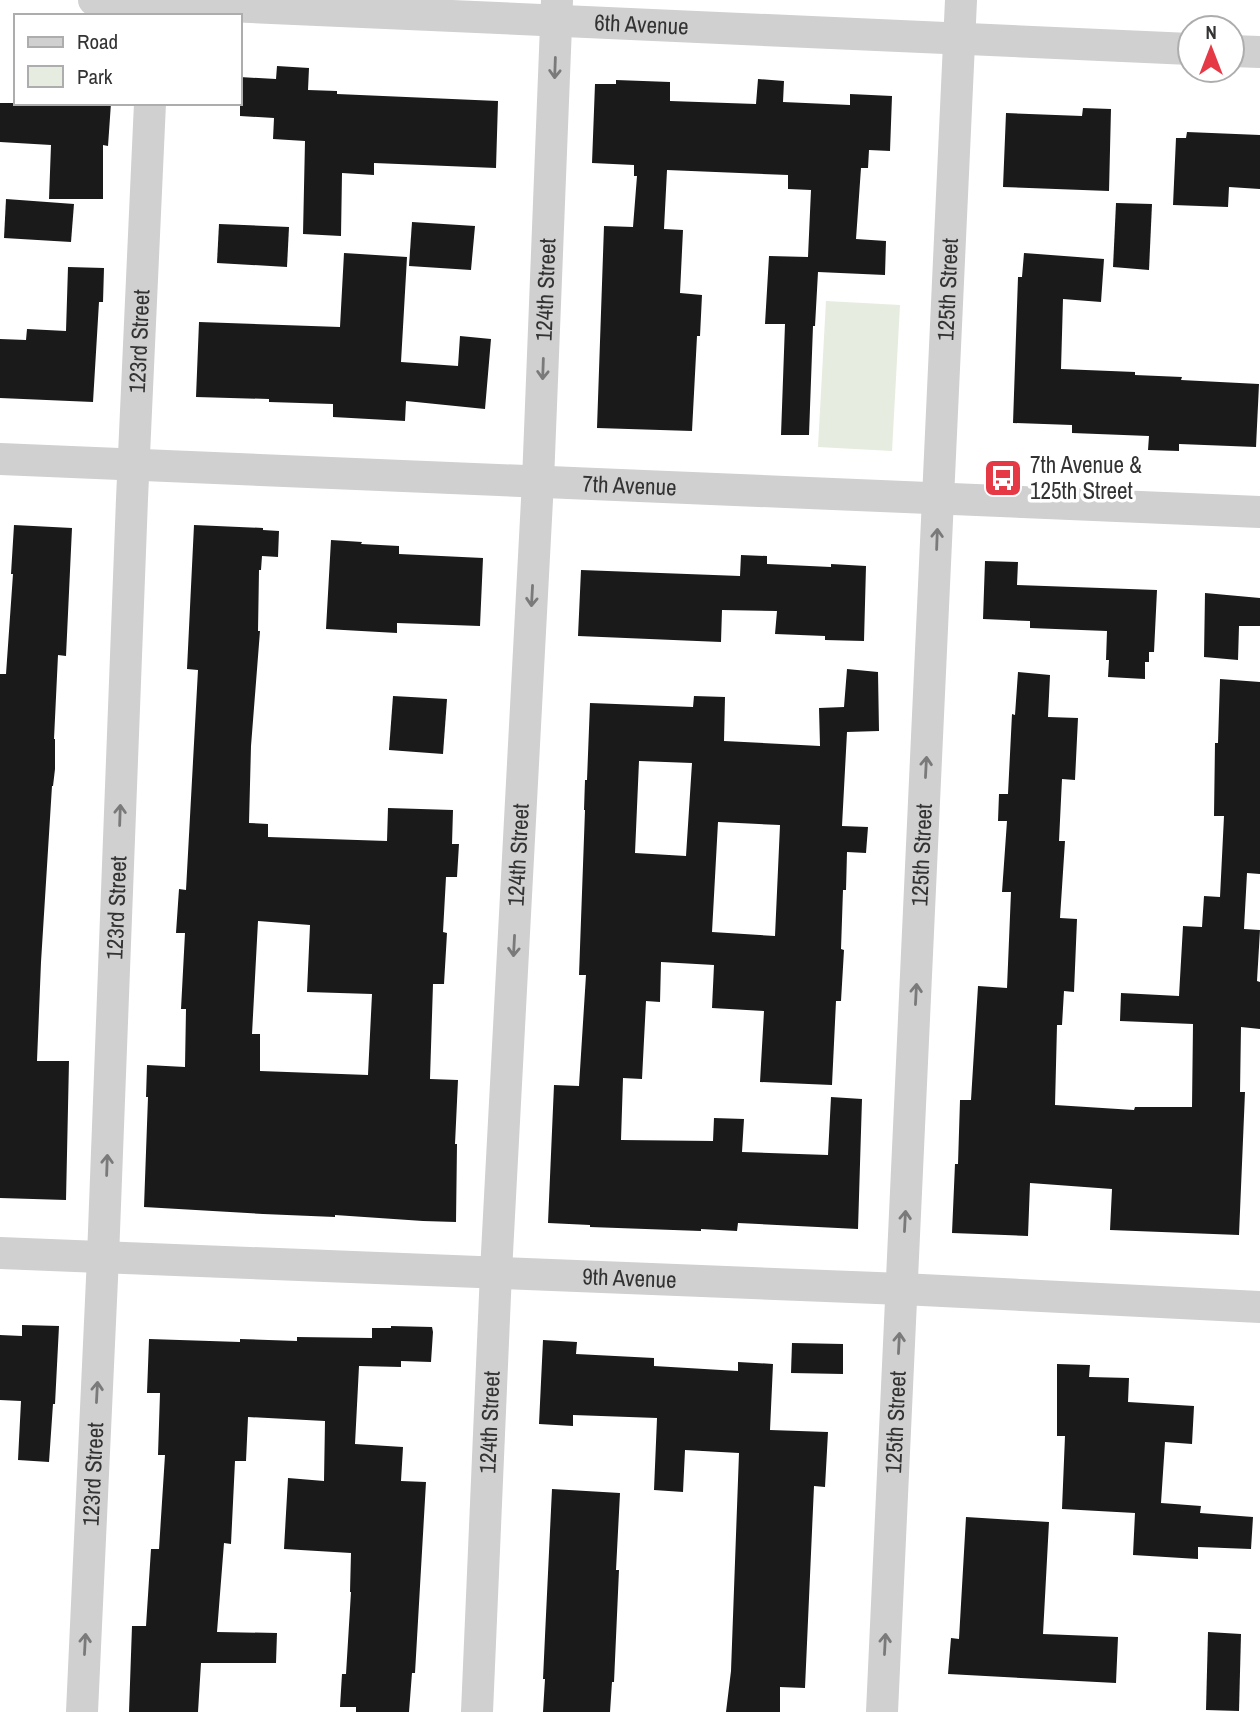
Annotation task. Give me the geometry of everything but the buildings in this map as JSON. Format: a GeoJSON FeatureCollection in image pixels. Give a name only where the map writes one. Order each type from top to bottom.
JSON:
{"type":"FeatureCollection","features":[{"type":"Feature","properties":{"kind":"street","name":"6th Avenue"},"geometry":{"type":"LineString","coordinates":[[94,0],[154,6],[557,10],[958,39],[1176,48]]}},
{"type":"Feature","properties":{"kind":"street","name":"125th Street"},"geometry":{"type":"LineString","coordinates":[[882,1712],[961,0]]}},
{"type":"Feature","properties":{"kind":"street","name":"124th Street"},"geometry":{"type":"LineString","coordinates":[[477,1712],[496,1272],[538,481],[557,10]]}},
{"type":"Feature","properties":{"kind":"street","name":"123rd Street"},"geometry":{"type":"LineString","coordinates":[[82,1712],[150,105]]}},
{"type":"Feature","properties":{"kind":"street","name":"7th Avenue"},"geometry":{"type":"LineString","coordinates":[[0,459],[1260,512]]}},
{"type":"Feature","properties":{"kind":"street","name":"9th Avenue"},"geometry":{"type":"LineString","coordinates":[[0,1253],[902,1289],[1260,1307]]}},
{"type":"Feature","properties":{"kind":"green space"},"geometry":{"type":"Polygon","coordinates":[[[826,301],[900,305],[892,451],[818,447],[826,301]]]}},
{"type":"Feature","properties":{"kind":"place","name":"7th Avenue & 125th Street"},"geometry":{"type":"Point","coordinates":[1003,478]}}]}
